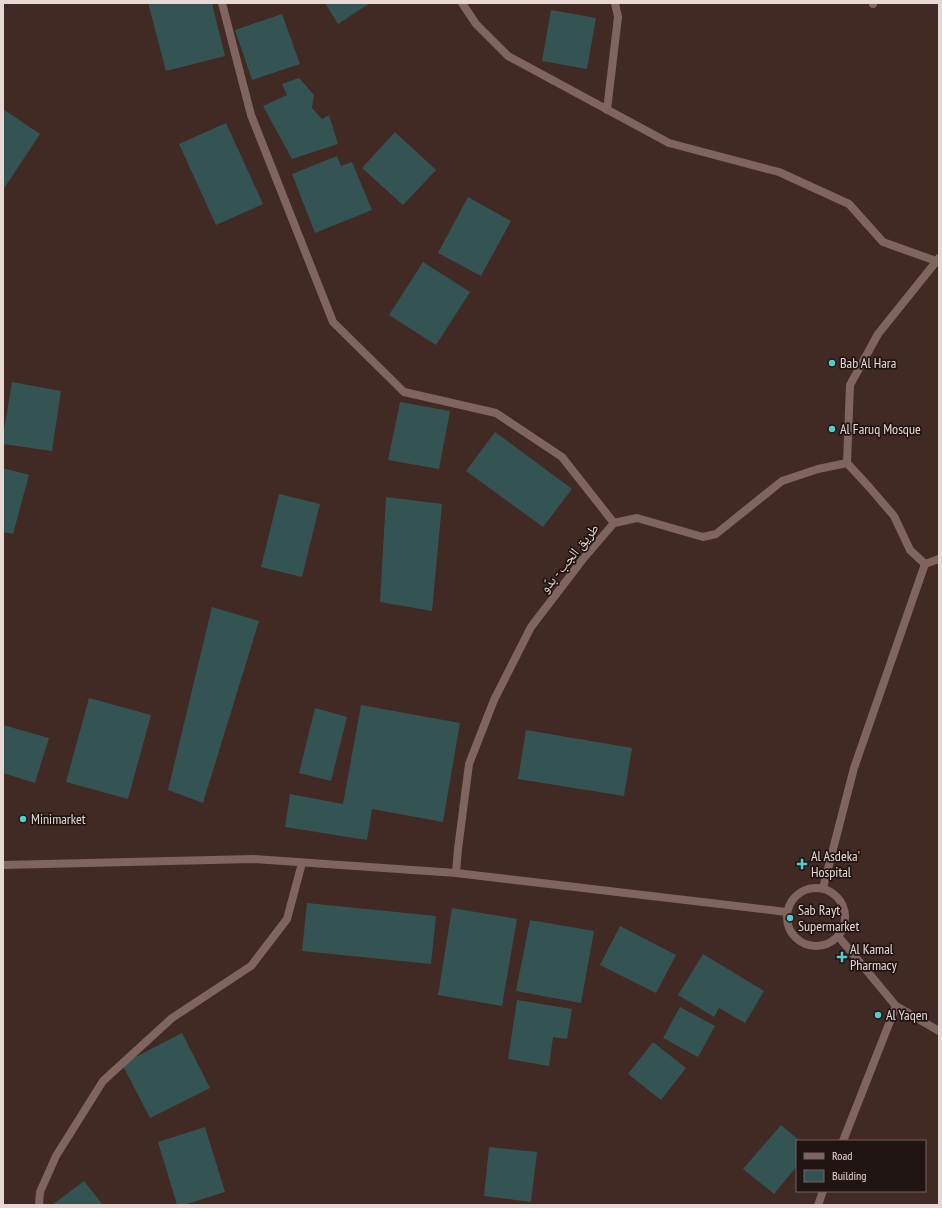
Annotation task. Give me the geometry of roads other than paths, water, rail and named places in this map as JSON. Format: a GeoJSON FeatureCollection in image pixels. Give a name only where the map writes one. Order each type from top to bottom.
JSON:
{"type":"FeatureCollection","features":[{"type":"Feature","properties":{"kind":"street"},"geometry":{"type":"LineString","coordinates":[[222,3],[251,115],[333,322],[404,392],[496,413],[562,457],[614,523]]}},
{"type":"Feature","properties":{"kind":"street"},"geometry":{"type":"LineString","coordinates":[[462,3],[476,24],[508,56],[607,110],[669,143],[779,172],[849,204],[883,242],[938,260],[878,334],[850,385],[847,463],[894,516],[910,550],[924,564]]}},
{"type":"Feature","properties":{"kind":"street"},"geometry":{"type":"LineString","coordinates":[[607,110],[618,17],[615,3]]}},
{"type":"Feature","properties":{"kind":"street","name":"طريق الجب - بدّو"},"geometry":{"type":"LineString","coordinates":[[456,873],[469,764],[494,700],[530,627],[583,559],[614,523],[637,518],[703,537],[716,534],[782,481],[818,469],[847,463]]}},
{"type":"Feature","properties":{"kind":"street"},"geometry":{"type":"LineString","coordinates":[[924,564],[939,559]]}},
{"type":"Feature","properties":{"kind":"street"},"geometry":{"type":"LineString","coordinates":[[823,888],[854,768],[924,564]]}},
{"type":"Feature","properties":{"kind":"street"},"geometry":{"type":"LineString","coordinates":[[3,865],[253,860],[456,873],[787,912]]}},
{"type":"Feature","properties":{"kind":"street"},"geometry":{"type":"LineString","coordinates":[[39,1205],[40,1192],[56,1156],[103,1081],[172,1018],[251,966],[287,919],[302,863]]}},
{"type":"Feature","properties":{"kind":"street"},"geometry":{"type":"LineString","coordinates":[[823,888],[832,892],[839,899],[844,908],[845,918],[843,928],[838,936],[830,942],[820,945],[811,945],[802,942],[795,937],[787,921],[787,912],[790,903],[803,890],[823,888]]}},
{"type":"Feature","properties":{"kind":"street"},"geometry":{"type":"LineString","coordinates":[[838,936],[896,1006],[939,1031]]}},
{"type":"Feature","properties":{"kind":"street"},"geometry":{"type":"LineString","coordinates":[[843,1140],[896,1006]]}},
{"type":"Feature","properties":{"kind":"street"},"geometry":{"type":"LineString","coordinates":[[818,1205],[823,1192]]}},
{"type":"Feature","properties":{"kind":"place","name":"Bab Al Hara"},"geometry":{"type":"Point","coordinates":[832,363]}},
{"type":"Feature","properties":{"kind":"place","name":"Al Faruq Mosque"},"geometry":{"type":"Point","coordinates":[832,429]}},
{"type":"Feature","properties":{"kind":"place","name":"Minimarket"},"geometry":{"type":"Point","coordinates":[23,819]}},
{"type":"Feature","properties":{"kind":"place","name":"Al Asdeka' Hospital"},"geometry":{"type":"Point","coordinates":[802,864]}},
{"type":"Feature","properties":{"kind":"place","name":"Sab Rayt Supermarket"},"geometry":{"type":"Point","coordinates":[790,918]}},
{"type":"Feature","properties":{"kind":"place","name":"Al Kamal Pharmacy"},"geometry":{"type":"Point","coordinates":[842,957]}},
{"type":"Feature","properties":{"kind":"place","name":"Al Yaqen"},"geometry":{"type":"Point","coordinates":[878,1015]}}]}
